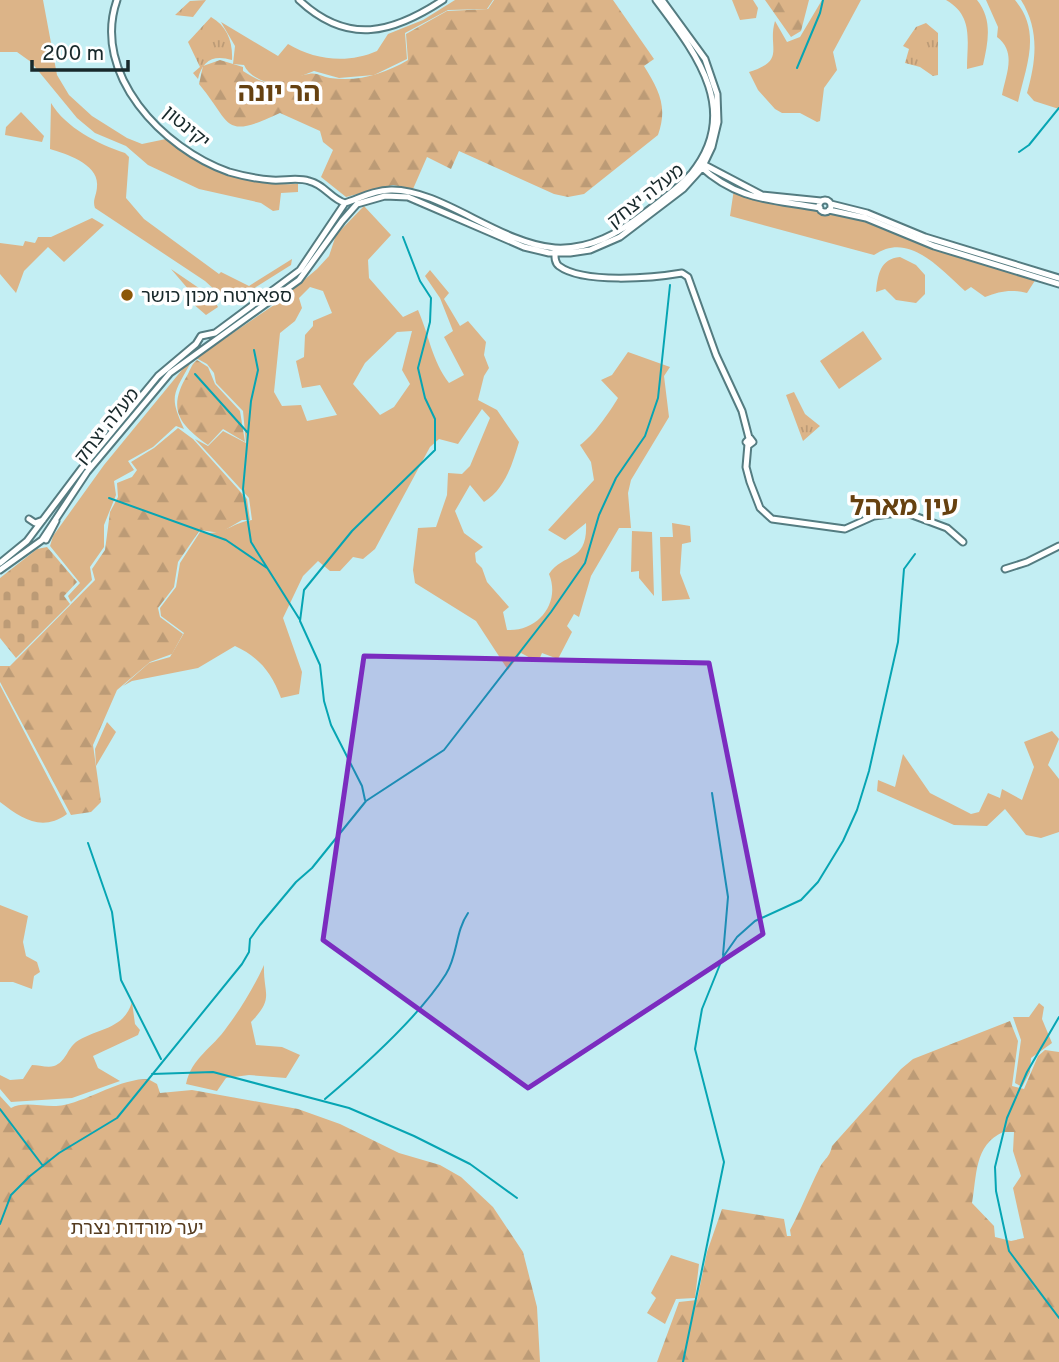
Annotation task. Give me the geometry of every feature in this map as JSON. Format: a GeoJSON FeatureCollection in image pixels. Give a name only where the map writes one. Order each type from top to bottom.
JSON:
{"type":"FeatureCollection","features":[{"type":"Feature","properties":{"kind":"street","name":"יקינטון"},"geometry":{"type":"LineString","coordinates":[[117,0],[110,32],[117,68],[134,98],[168,134],[192,154],[231,172],[271,180],[308,180],[326,190],[343,206]]}},
{"type":"Feature","properties":{"kind":"street"},"geometry":{"type":"LineString","coordinates":[[299,0],[326,20],[360,30],[396,26],[443,0]]}},
{"type":"Feature","properties":{"kind":"street","name":"מעלה יצחק"},"geometry":{"type":"LineString","coordinates":[[343,206],[384,191],[410,192],[518,239],[555,251],[589,244],[623,229],[702,165],[712,121],[708,81],[697,57],[656,0]]}},
{"type":"Feature","properties":{"kind":"street","name":"מעלה יצחק"},"geometry":{"type":"LineString","coordinates":[[38,542],[76,488],[163,380],[182,362],[209,346],[299,280],[349,213],[358,205],[375,198],[408,197],[516,244],[555,251],[590,250],[620,237],[683,190],[710,154],[718,122],[714,79],[702,54],[663,0]]}},
{"type":"Feature","properties":{"kind":"street"},"geometry":{"type":"LineString","coordinates":[[710,154],[714,172]]}},
{"type":"Feature","properties":{"kind":"street"},"geometry":{"type":"LineString","coordinates":[[702,165],[761,200],[821,205],[876,216],[925,237],[1059,278]]}},
{"type":"Feature","properties":{"kind":"street"},"geometry":{"type":"LineString","coordinates":[[696,176],[714,172]]}},
{"type":"Feature","properties":{"kind":"street"},"geometry":{"type":"LineString","coordinates":[[821,205],[827,200],[830,207],[866,218],[934,246],[1059,284]]}},
{"type":"Feature","properties":{"kind":"street"},"geometry":{"type":"LineString","coordinates":[[343,206],[352,206],[349,213],[343,206]]}},
{"type":"Feature","properties":{"kind":"street"},"geometry":{"type":"LineString","coordinates":[[199,339],[200,345],[209,346],[208,335],[256,305],[295,276],[312,256],[343,206]]}},
{"type":"Feature","properties":{"kind":"street"},"geometry":{"type":"LineString","coordinates":[[555,251],[560,267],[614,279],[682,273],[688,277],[716,355],[741,411],[748,441],[746,467],[750,482],[760,508],[772,519],[845,529],[874,516],[904,512],[947,528],[963,542]]}},
{"type":"Feature","properties":{"kind":"street","name":"מעלה יצחק"},"geometry":{"type":"LineString","coordinates":[[30,536],[158,376],[199,339],[208,335]]}},
{"type":"Feature","properties":{"kind":"street"},"geometry":{"type":"LineString","coordinates":[[0,572],[44,543],[76,488]]}},
{"type":"Feature","properties":{"kind":"street"},"geometry":{"type":"LineString","coordinates":[[29,519],[37,523],[46,519]]}},
{"type":"Feature","properties":{"kind":"street"},"geometry":{"type":"LineString","coordinates":[[37,529],[44,536]]}},
{"type":"Feature","properties":{"kind":"street"},"geometry":{"type":"LineString","coordinates":[[0,563],[30,536],[38,542],[0,572]]}},
{"type":"Feature","properties":{"kind":"street"},"geometry":{"type":"LineString","coordinates":[[1005,569],[1027,562],[1059,546]]}},
{"type":"Feature","properties":{"kind":"highlighted area"},"geometry":{"type":"Polygon","coordinates":[[[364,656],[709,663],[763,934],[528,1088],[323,940],[364,656]]]}},
{"type":"Feature","properties":{"kind":"green space"},"geometry":{"type":"Polygon","coordinates":[[[0,0],[43,0],[57,75],[69,95],[92,116],[142,144],[166,139],[181,150],[228,174],[261,182],[298,184],[298,192],[281,193],[279,210],[273,211],[261,203],[199,189],[148,165],[126,146],[95,133],[77,118],[31,62],[17,52],[0,52],[0,0]]]}},
{"type":"Feature","properties":{"kind":"green space"},"geometry":{"type":"Polygon","coordinates":[[[206,0],[193,17],[175,15],[190,1],[206,0]]]}},
{"type":"Feature","properties":{"kind":"green space"},"geometry":{"type":"Polygon","coordinates":[[[455,0],[493,0],[487,9],[448,10],[405,33],[407,59],[374,75],[339,78],[314,71],[278,85],[254,76],[244,65],[233,64],[235,46],[221,22],[278,56],[288,44],[320,57],[355,58],[377,51],[388,34],[423,20],[455,0]]]}},
{"type":"Feature","properties":{"kind":"green space"},"geometry":{"type":"Polygon","coordinates":[[[494,0],[613,0],[654,59],[644,66],[654,83],[662,107],[658,135],[584,194],[568,197],[554,194],[459,151],[451,169],[427,157],[413,189],[393,185],[346,197],[321,177],[333,150],[323,142],[320,131],[280,113],[248,126],[230,124],[199,84],[203,66],[220,60],[243,67],[243,71],[255,78],[271,83],[312,74],[341,79],[371,76],[408,60],[406,34],[447,11],[488,9],[494,0]]]}},
{"type":"Feature","properties":{"kind":"green space"},"geometry":{"type":"Polygon","coordinates":[[[732,0],[753,0],[758,8],[756,18],[740,20],[732,0]]]}},
{"type":"Feature","properties":{"kind":"green space"},"geometry":{"type":"Polygon","coordinates":[[[765,0],[809,0],[801,31],[791,37],[765,0]]]}},
{"type":"Feature","properties":{"kind":"green space"},"geometry":{"type":"Polygon","coordinates":[[[822,0],[861,0],[833,52],[837,70],[824,88],[820,121],[817,122],[800,113],[782,113],[775,109],[758,90],[749,72],[768,63],[772,58],[775,21],[787,42],[800,37],[822,0]]]}},
{"type":"Feature","properties":{"kind":"green space"},"geometry":{"type":"Polygon","coordinates":[[[946,0],[977,0],[982,8],[988,31],[983,65],[967,69],[968,39],[965,21],[955,6],[946,0]]]}},
{"type":"Feature","properties":{"kind":"green space"},"geometry":{"type":"Polygon","coordinates":[[[986,0],[1015,0],[1028,24],[1030,50],[1018,102],[1002,95],[1008,64],[1007,49],[997,37],[998,27],[986,0]]]}},
{"type":"Feature","properties":{"kind":"green space"},"geometry":{"type":"Polygon","coordinates":[[[1021,0],[1059,0],[1059,109],[1034,101],[1027,93],[1035,46],[1031,23],[1021,0]]]}},
{"type":"Feature","properties":{"kind":"green space"},"geometry":{"type":"Polygon","coordinates":[[[211,17],[228,35],[232,60],[209,60],[198,79],[193,73],[200,67],[188,42],[211,17]]]}},
{"type":"Feature","properties":{"kind":"green space"},"geometry":{"type":"Polygon","coordinates":[[[926,23],[938,33],[938,75],[933,76],[920,67],[905,63],[909,49],[903,46],[916,27],[926,23]]]}},
{"type":"Feature","properties":{"kind":"green space"},"geometry":{"type":"Polygon","coordinates":[[[51,103],[74,127],[129,157],[126,198],[144,219],[219,274],[221,272],[249,286],[292,259],[291,265],[234,301],[228,302],[205,281],[95,208],[97,186],[93,172],[80,161],[50,149],[51,103]]]}},
{"type":"Feature","properties":{"kind":"green space"},"geometry":{"type":"Polygon","coordinates":[[[21,112],[44,136],[42,142],[5,135],[6,127],[21,112]]]}},
{"type":"Feature","properties":{"kind":"green space"},"geometry":{"type":"Polygon","coordinates":[[[734,189],[755,198],[795,208],[834,209],[900,236],[1036,279],[1027,293],[1006,291],[985,297],[971,287],[965,291],[934,263],[911,250],[899,247],[874,255],[730,216],[734,189]]]}},
{"type":"Feature","properties":{"kind":"green space"},"geometry":{"type":"Polygon","coordinates":[[[364,206],[391,235],[368,260],[369,278],[403,317],[418,310],[435,357],[449,383],[464,375],[444,337],[453,331],[440,298],[425,276],[430,270],[449,293],[444,299],[460,326],[468,321],[486,342],[484,355],[489,368],[484,376],[478,400],[497,410],[519,442],[510,468],[491,497],[484,502],[470,485],[455,511],[464,533],[483,547],[475,553],[476,562],[482,568],[487,582],[509,607],[503,612],[507,630],[528,626],[544,614],[552,595],[549,574],[583,545],[586,523],[565,540],[548,530],[594,480],[591,462],[580,445],[595,430],[618,398],[601,380],[612,375],[628,352],[670,367],[664,376],[669,417],[631,480],[628,493],[631,528],[619,528],[591,576],[579,617],[574,614],[567,626],[572,632],[558,659],[542,653],[538,662],[521,653],[508,670],[476,621],[415,583],[413,570],[418,528],[436,527],[447,495],[448,473],[462,474],[470,466],[490,418],[482,409],[458,444],[439,439],[430,447],[375,549],[363,559],[353,557],[340,571],[330,571],[318,561],[303,576],[283,618],[302,672],[299,694],[281,698],[264,667],[235,646],[198,668],[132,681],[123,686],[149,663],[170,657],[184,633],[161,616],[160,608],[176,587],[180,563],[200,532],[215,533],[252,520],[249,498],[195,439],[208,446],[223,431],[246,443],[243,411],[216,383],[214,373],[207,364],[196,358],[277,303],[317,269],[329,256],[336,235],[364,206]],[[310,287],[299,298],[302,308],[295,321],[280,333],[274,392],[282,406],[301,405],[307,421],[337,415],[320,385],[302,388],[296,361],[304,357],[305,335],[313,326],[313,321],[332,313],[323,291],[310,287]],[[412,331],[397,332],[365,363],[353,384],[380,415],[394,407],[410,384],[402,370],[412,331]]]}},
{"type":"Feature","properties":{"kind":"green space"},"geometry":{"type":"Polygon","coordinates":[[[92,218],[104,225],[64,262],[48,247],[24,271],[16,293],[0,274],[0,243],[23,246],[25,241],[35,243],[38,237],[51,237],[92,218]]]}},
{"type":"Feature","properties":{"kind":"green space"},"geometry":{"type":"Polygon","coordinates":[[[900,257],[916,265],[925,275],[925,294],[916,303],[896,300],[885,289],[876,292],[881,268],[893,258],[900,257]]]}},
{"type":"Feature","properties":{"kind":"green space"},"geometry":{"type":"Polygon","coordinates":[[[171,269],[212,297],[218,307],[206,315],[184,296],[189,290],[171,269]]]}},
{"type":"Feature","properties":{"kind":"green space"},"geometry":{"type":"Polygon","coordinates":[[[863,331],[882,359],[839,389],[820,361],[863,331]]]}},
{"type":"Feature","properties":{"kind":"green space"},"geometry":{"type":"Polygon","coordinates":[[[197,360],[208,367],[215,384],[240,411],[245,442],[223,429],[208,445],[183,422],[177,406],[178,396],[197,360]]]}},
{"type":"Feature","properties":{"kind":"green space"},"geometry":{"type":"Polygon","coordinates":[[[190,364],[175,396],[176,409],[184,429],[176,426],[153,447],[128,461],[134,470],[114,481],[116,495],[104,525],[104,547],[90,567],[92,580],[71,602],[68,596],[80,583],[50,546],[53,536],[104,465],[186,365],[190,364]]]}},
{"type":"Feature","properties":{"kind":"green space"},"geometry":{"type":"Polygon","coordinates":[[[794,392],[805,414],[820,426],[803,441],[786,395],[794,392]]]}},
{"type":"Feature","properties":{"kind":"green space"},"geometry":{"type":"Polygon","coordinates":[[[178,428],[193,439],[247,499],[250,520],[242,520],[220,533],[200,530],[178,562],[174,587],[158,608],[160,617],[183,634],[172,654],[150,662],[117,690],[93,745],[101,802],[91,812],[71,815],[0,682],[0,666],[10,666],[95,580],[92,569],[105,550],[110,512],[118,497],[117,483],[132,477],[137,470],[131,462],[154,448],[178,428]]]}},
{"type":"Feature","properties":{"kind":"green space"},"geometry":{"type":"Polygon","coordinates":[[[672,523],[690,526],[691,542],[682,544],[680,573],[690,599],[662,601],[660,537],[673,537],[672,523]]]}},
{"type":"Feature","properties":{"kind":"green space"},"geometry":{"type":"Polygon","coordinates":[[[632,531],[652,532],[654,596],[639,578],[639,571],[631,572],[632,531]]]}},
{"type":"Feature","properties":{"kind":"green space"},"geometry":{"type":"Polygon","coordinates":[[[47,547],[77,582],[64,596],[70,604],[16,658],[0,638],[0,578],[37,549],[47,547]]]}},
{"type":"Feature","properties":{"kind":"green space"},"geometry":{"type":"Polygon","coordinates":[[[0,685],[67,814],[58,819],[41,823],[32,821],[16,814],[0,802],[0,685]]]}},
{"type":"Feature","properties":{"kind":"green space"},"geometry":{"type":"Polygon","coordinates":[[[107,722],[116,732],[96,766],[95,749],[107,722]]]}},
{"type":"Feature","properties":{"kind":"green space"},"geometry":{"type":"Polygon","coordinates":[[[1052,731],[1059,739],[1048,765],[1059,779],[1059,832],[1041,838],[1026,835],[1005,809],[987,826],[954,825],[877,791],[878,780],[895,787],[903,754],[930,793],[971,814],[979,812],[988,793],[1000,798],[1002,789],[1022,800],[1034,767],[1024,742],[1052,731]]]}},
{"type":"Feature","properties":{"kind":"green space"},"geometry":{"type":"Polygon","coordinates":[[[0,905],[28,916],[23,942],[26,956],[37,962],[40,972],[34,976],[32,989],[13,982],[0,982],[0,905]]]}},
{"type":"Feature","properties":{"kind":"green space"},"geometry":{"type":"Polygon","coordinates":[[[264,965],[265,1001],[251,1022],[256,1045],[282,1047],[300,1055],[286,1078],[249,1075],[226,1078],[217,1091],[186,1084],[198,1060],[238,1012],[264,965]]]}},
{"type":"Feature","properties":{"kind":"green space"},"geometry":{"type":"Polygon","coordinates":[[[132,1002],[135,1024],[140,1030],[138,1035],[93,1056],[98,1068],[120,1081],[72,1098],[11,1102],[0,1089],[0,1075],[10,1080],[23,1079],[32,1065],[49,1067],[58,1064],[76,1042],[123,1018],[132,1002]]]}},
{"type":"Feature","properties":{"kind":"green space"},"geometry":{"type":"Polygon","coordinates":[[[1039,1003],[1044,1007],[1042,1019],[1052,1043],[1031,1058],[1030,1072],[1022,1087],[1015,1083],[1021,1040],[1013,1017],[1029,1017],[1039,1003]]]}},
{"type":"Feature","properties":{"kind":"green space"},"geometry":{"type":"Polygon","coordinates":[[[1010,1021],[1018,1041],[1012,1086],[1024,1089],[1038,1056],[1045,1050],[1059,1052],[1059,1362],[657,1362],[679,1302],[697,1300],[707,1252],[722,1209],[784,1219],[787,1236],[791,1236],[790,1230],[832,1146],[913,1059],[1010,1021]],[[1003,1132],[987,1145],[982,1153],[976,1172],[972,1203],[994,1226],[995,1237],[1011,1241],[1024,1238],[1013,1188],[1021,1176],[1013,1151],[1014,1132],[1003,1132]]]}},
{"type":"Feature","properties":{"kind":"green space","name":"יער מורדות נצרת"},"geometry":{"type":"Polygon","coordinates":[[[148,1079],[157,1084],[160,1093],[192,1090],[298,1109],[340,1124],[399,1153],[440,1165],[461,1177],[493,1207],[523,1252],[537,1307],[540,1362],[0,1362],[0,1096],[11,1108],[23,1105],[57,1106],[127,1082],[148,1079]]]}},
{"type":"Feature","properties":{"kind":"green space"},"geometry":{"type":"Polygon","coordinates":[[[671,1255],[699,1264],[695,1298],[676,1299],[665,1324],[647,1313],[656,1298],[651,1293],[671,1255]]]}},
{"type":"Feature","properties":{"kind":"waterway"},"geometry":{"type":"LineString","coordinates":[[797,68],[823,0]]}},
{"type":"Feature","properties":{"kind":"waterway"},"geometry":{"type":"LineString","coordinates":[[1019,152],[1029,145],[1059,108]]}},
{"type":"Feature","properties":{"kind":"waterway"},"geometry":{"type":"LineString","coordinates":[[365,800],[362,786],[331,725],[324,701],[320,665],[300,621],[304,590],[352,531],[435,450],[435,419],[425,398],[418,368],[430,322],[431,298],[420,281],[403,237]]}},
{"type":"Feature","properties":{"kind":"waterway"},"geometry":{"type":"LineString","coordinates":[[0,1224],[11,1195],[30,1176],[59,1153],[117,1118],[242,964],[249,952],[250,939],[296,882],[312,868],[366,801],[444,750],[551,612],[585,563],[599,515],[616,478],[645,436],[658,398],[670,285]]}},
{"type":"Feature","properties":{"kind":"waterway"},"geometry":{"type":"LineString","coordinates":[[254,350],[258,370],[251,401],[243,489],[251,542],[300,620]]}},
{"type":"Feature","properties":{"kind":"waterway"},"geometry":{"type":"LineString","coordinates":[[195,374],[248,433]]}},
{"type":"Feature","properties":{"kind":"waterway"},"geometry":{"type":"LineString","coordinates":[[109,498],[226,540],[267,568]]}},
{"type":"Feature","properties":{"kind":"waterway"},"geometry":{"type":"LineString","coordinates":[[683,1362],[724,1162],[695,1049],[702,1009],[723,957],[737,937],[755,921],[801,900],[818,882],[843,841],[857,810],[869,771],[898,642],[904,569],[915,554]]}},
{"type":"Feature","properties":{"kind":"waterway"},"geometry":{"type":"LineString","coordinates":[[712,793],[728,897],[723,955]]}},
{"type":"Feature","properties":{"kind":"waterway"},"geometry":{"type":"LineString","coordinates":[[88,843],[112,912],[121,980],[161,1059]]}},
{"type":"Feature","properties":{"kind":"waterway"},"geometry":{"type":"LineString","coordinates":[[325,1099],[390,1040],[435,990],[450,967],[468,913]]}},
{"type":"Feature","properties":{"kind":"waterway"},"geometry":{"type":"LineString","coordinates":[[1059,1017],[1027,1072],[1007,1118],[995,1167],[996,1191],[1009,1251],[1059,1318]]}},
{"type":"Feature","properties":{"kind":"waterway"},"geometry":{"type":"LineString","coordinates":[[152,1074],[213,1072],[349,1108],[470,1164],[517,1198]]}},
{"type":"Feature","properties":{"kind":"waterway"},"geometry":{"type":"LineString","coordinates":[[0,1109],[43,1166]]}},
{"type":"Feature","properties":{"kind":"place","name":"ספארטה מכון כושר"},"geometry":{"type":"Point","coordinates":[127,295]}},
{"type":"Feature","properties":{"kind":"district","name":"הר יונה"},"geometry":{"type":"Point","coordinates":[279,92]}},
{"type":"Feature","properties":{"kind":"district","name":"עין מאהל"},"geometry":{"type":"Point","coordinates":[904,506]}}]}
